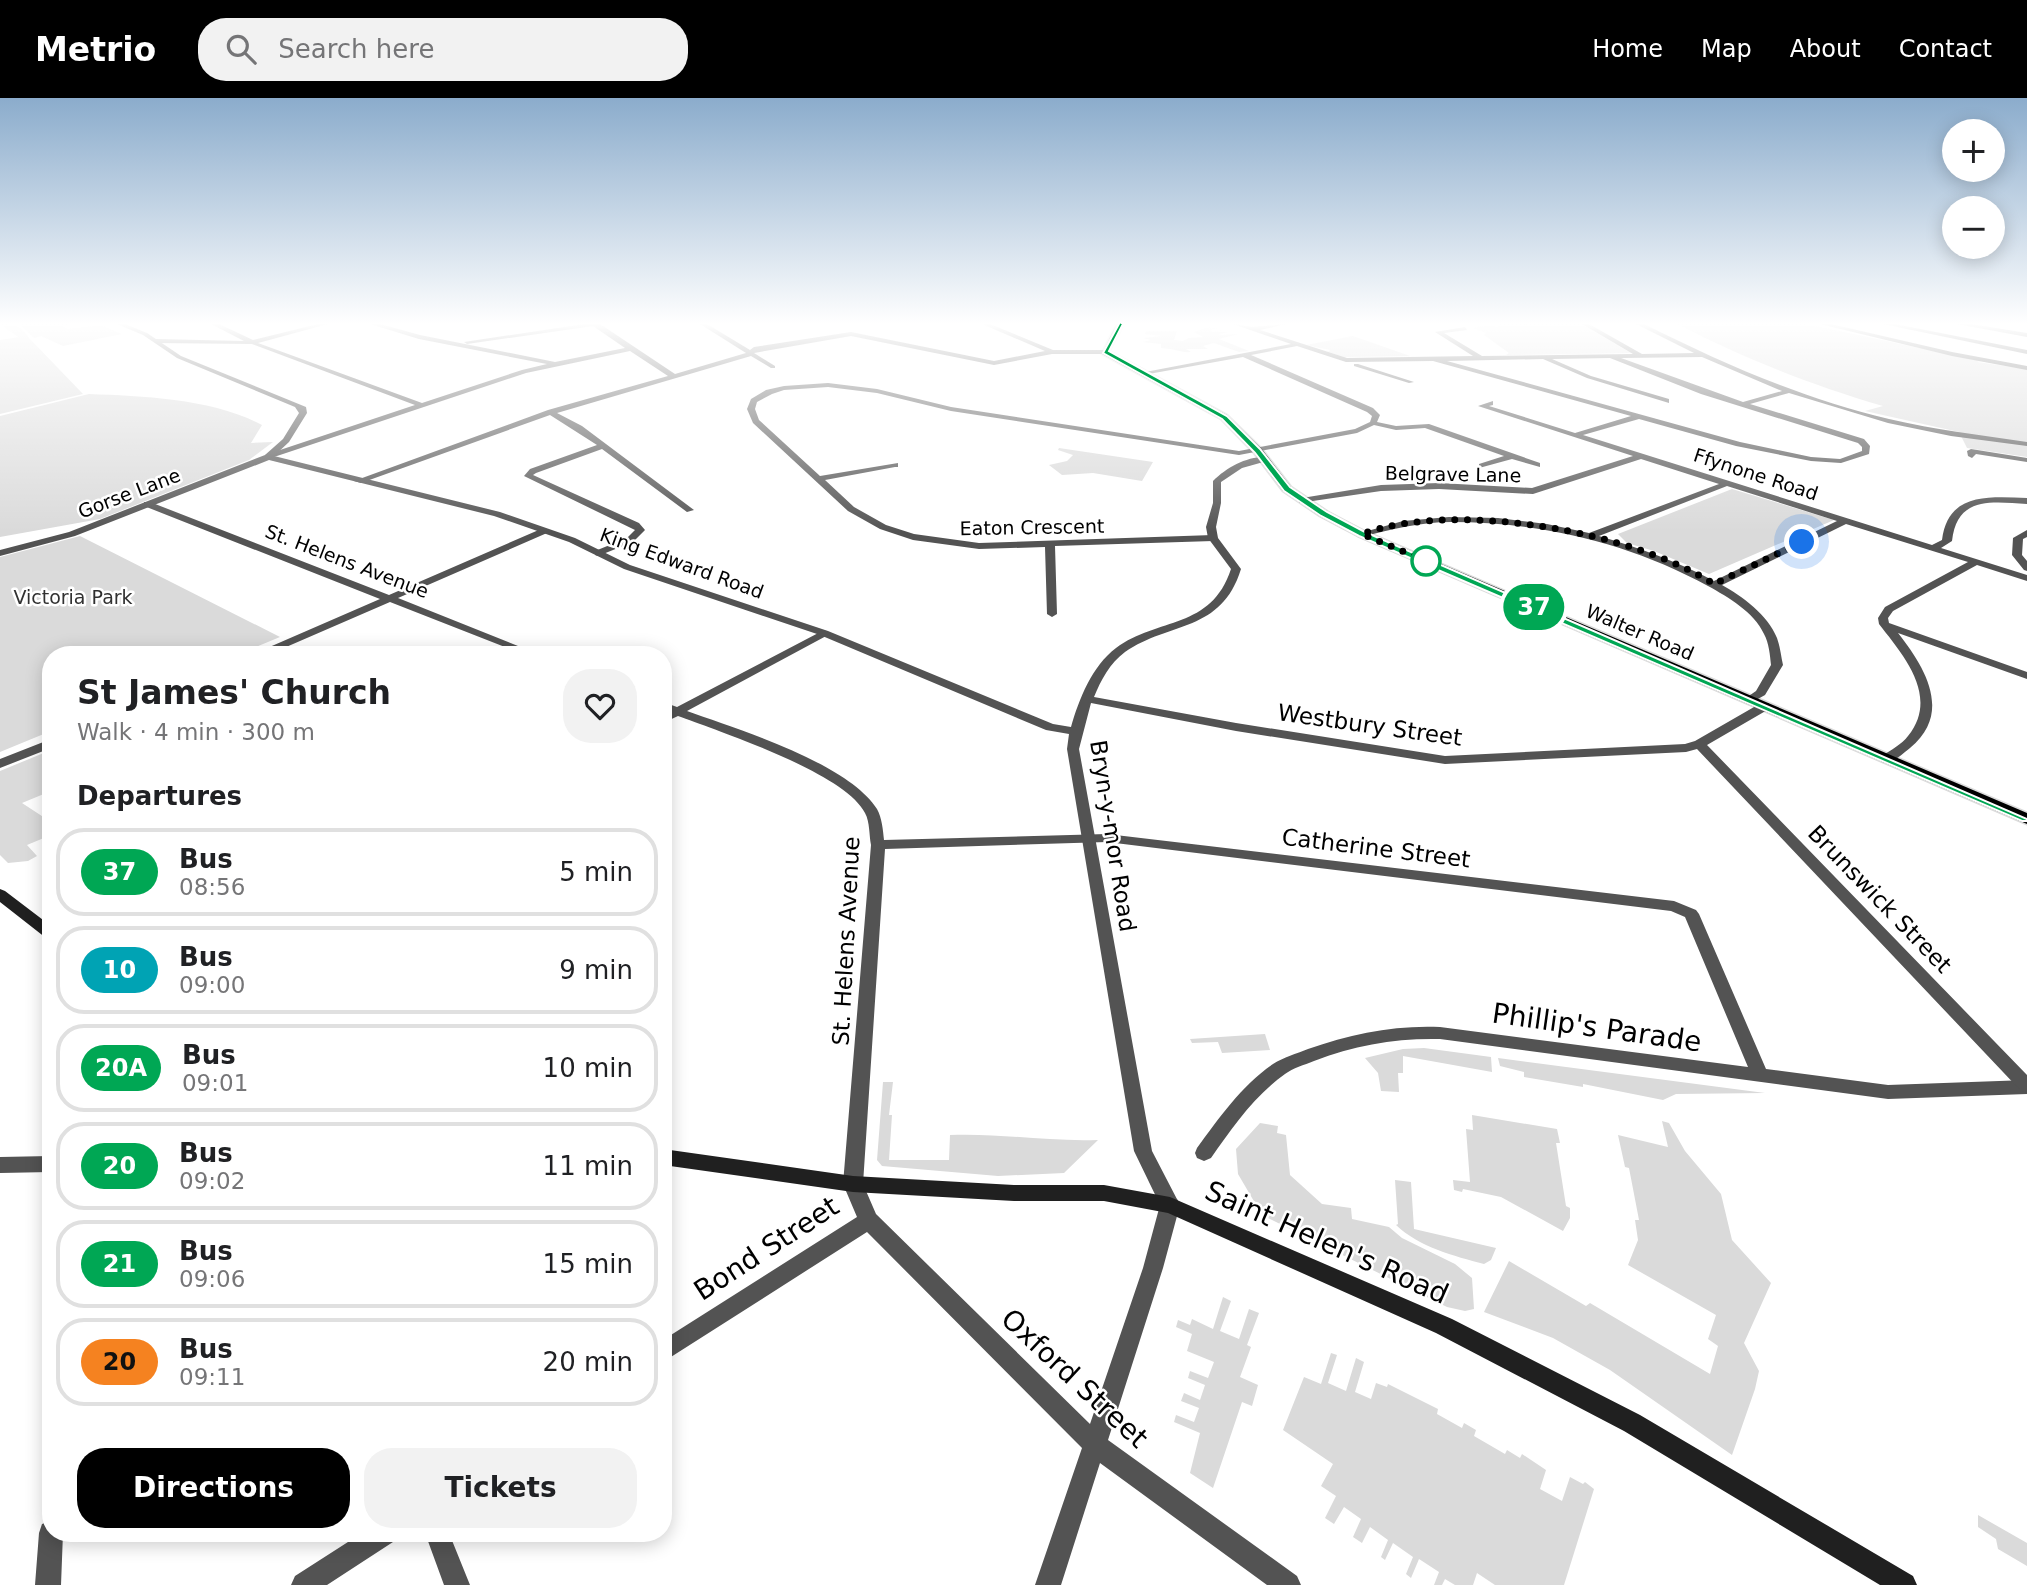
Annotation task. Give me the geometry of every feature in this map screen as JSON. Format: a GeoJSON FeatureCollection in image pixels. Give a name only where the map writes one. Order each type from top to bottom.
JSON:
{"type":"FeatureCollection","features":[{"type":"Feature","properties":{"kind":"main road","name":"Walter Road"},"geometry":{"type":"LineString","coordinates":[[1182,393],[1224,417],[1261,455],[1287,489],[1362,534],[2027,818]]}},
{"type":"Feature","properties":{"kind":"main road"},"geometry":{"type":"LineString","coordinates":[[0,894],[42,927]]}},
{"type":"Feature","properties":{"kind":"main road","name":"Saint Helen's Road"},"geometry":{"type":"LineString","coordinates":[[672,1158],[853,1184],[1014,1193],[1104,1194],[1170,1205],[1444,1326],[1632,1423],[1904,1585]]}},
{"type":"Feature","properties":{"kind":"street"},"geometry":{"type":"LineString","coordinates":[[266,393],[303,409],[286,440],[268,457]]}},
{"type":"Feature","properties":{"kind":"street"},"geometry":{"type":"LineString","coordinates":[[390,393],[422,405]]}},
{"type":"Feature","properties":{"kind":"street","name":"Gorse Lane"},"geometry":{"type":"LineString","coordinates":[[0,553],[72,534],[268,457],[456,393]]}},
{"type":"Feature","properties":{"kind":"street"},"geometry":{"type":"LineString","coordinates":[[358,481],[551,412],[616,393]]}},
{"type":"Feature","properties":{"kind":"street","name":"Eaton Crescent"},"geometry":{"type":"LineString","coordinates":[[767,393],[754,401],[751,409],[756,421],[864,518],[913,537],[979,546],[1213,538]]}},
{"type":"Feature","properties":{"kind":"street","name":"Eaton Crescent"},"geometry":{"type":"LineString","coordinates":[[880,393],[951,410],[1261,455]]}},
{"type":"Feature","properties":{"kind":"street"},"geometry":{"type":"LineString","coordinates":[[1332,393],[1370,410],[1376,415],[1373,424]]}},
{"type":"Feature","properties":{"kind":"street"},"geometry":{"type":"LineString","coordinates":[[1561,393],[1739,444],[1811,459],[1841,461],[1866,452],[1866,446],[1861,441],[1711,393]]}},
{"type":"Feature","properties":{"kind":"street"},"geometry":{"type":"LineString","coordinates":[[1642,393],[1666,401]]}},
{"type":"Feature","properties":{"kind":"street"},"geometry":{"type":"LineString","coordinates":[[1742,405],[1781,393]]}},
{"type":"Feature","properties":{"kind":"street"},"geometry":{"type":"LineString","coordinates":[[1798,393],[1925,429],[2027,444]]}},
{"type":"Feature","properties":{"kind":"street","name":"Ffynone Road"},"geometry":{"type":"LineString","coordinates":[[1489,403],[1482,406],[2027,578]]}},
{"type":"Feature","properties":{"kind":"street"},"geometry":{"type":"LineString","coordinates":[[551,412],[690,509]]}},
{"type":"Feature","properties":{"kind":"street"},"geometry":{"type":"LineString","coordinates":[[1576,435],[1641,415]]}},
{"type":"Feature","properties":{"kind":"street"},"geometry":{"type":"LineString","coordinates":[[1213,538],[1211,527],[1217,503],[1217,481],[1226,473],[1261,455],[1357,431],[1373,424],[1394,430],[1426,426],[1537,465]]}},
{"type":"Feature","properties":{"kind":"street"},"geometry":{"type":"LineString","coordinates":[[598,553],[630,540],[640,530],[528,476],[533,471],[602,446]]}},
{"type":"Feature","properties":{"kind":"street"},"geometry":{"type":"LineString","coordinates":[[1972,456],[1971,451],[2027,460]]}},
{"type":"Feature","properties":{"kind":"street"},"geometry":{"type":"LineString","coordinates":[[1482,466],[1513,456]]}},
{"type":"Feature","properties":{"kind":"street","name":"Belgrave Lane"},"geometry":{"type":"LineString","coordinates":[[1302,500],[1381,488],[1439,486],[1533,491],[1641,456]]}},
{"type":"Feature","properties":{"kind":"street","name":"King Edward Road"},"geometry":{"type":"LineString","coordinates":[[268,457],[497,514],[627,567],[824,633],[1050,727],[1074,731]]}},
{"type":"Feature","properties":{"kind":"street"},"geometry":{"type":"LineString","coordinates":[[819,480],[895,465]]}},
{"type":"Feature","properties":{"kind":"street"},"geometry":{"type":"LineString","coordinates":[[1590,536],[1728,483]]}},
{"type":"Feature","properties":{"kind":"street"},"geometry":{"type":"LineString","coordinates":[[1934,548],[1947,541],[1947,529],[1953,517],[1969,503],[2027,500]]}},
{"type":"Feature","properties":{"kind":"street","name":"St. Helens Avenue"},"geometry":{"type":"LineString","coordinates":[[147,504],[512,646]]}},
{"type":"Feature","properties":{"kind":"street"},"geometry":{"type":"LineString","coordinates":[[1362,534],[1416,522],[1470,520],[1530,525],[1590,536],[1648,553],[1701,576],[1743,603],[1770,634],[1777,665],[1761,693],[1749,700]]}},
{"type":"Feature","properties":{"kind":"street"},"geometry":{"type":"LineString","coordinates":[[1714,584],[1846,520]]}},
{"type":"Feature","properties":{"kind":"street"},"geometry":{"type":"LineString","coordinates":[[280,646],[544,531]]}},
{"type":"Feature","properties":{"kind":"street"},"geometry":{"type":"LineString","coordinates":[[2027,533],[2018,538],[2017,555],[2027,568]]}},
{"type":"Feature","properties":{"kind":"street","name":"Bryn-y-mor Road"},"geometry":{"type":"LineString","coordinates":[[1170,1205],[1143,1151],[1073,750],[1074,731],[1087,699],[1105,667],[1120,650],[1194,618],[1225,597],[1233,584],[1236,569],[1213,538]]}},
{"type":"Feature","properties":{"kind":"street"},"geometry":{"type":"LineString","coordinates":[[1050,544],[1052,614]]}},
{"type":"Feature","properties":{"kind":"street"},"geometry":{"type":"LineString","coordinates":[[1887,759],[1912,739],[1924,720],[1927,700],[1925,681],[1884,624],[1883,618],[1889,609],[1976,562]]}},
{"type":"Feature","properties":{"kind":"street"},"geometry":{"type":"LineString","coordinates":[[1884,624],[2027,676]]}},
{"type":"Feature","properties":{"kind":"street"},"geometry":{"type":"LineString","coordinates":[[672,710],[824,633]]}},
{"type":"Feature","properties":{"kind":"street","name":"Westbury Street"},"geometry":{"type":"LineString","coordinates":[[1087,699],[1236,727],[1446,760],[1686,748],[1699,744],[1765,706]]}},
{"type":"Feature","properties":{"kind":"street","name":"St. Helens Avenue"},"geometry":{"type":"LineString","coordinates":[[672,713],[801,760],[844,783],[871,810],[878,845],[853,1184]]}},
{"type":"Feature","properties":{"kind":"street","name":"Brunswick Street"},"geometry":{"type":"LineString","coordinates":[[1699,744],[2027,1087]]}},
{"type":"Feature","properties":{"kind":"street"},"geometry":{"type":"LineString","coordinates":[[0,764],[42,747]]}},
{"type":"Feature","properties":{"kind":"street","name":"Catherine Street"},"geometry":{"type":"LineString","coordinates":[[878,845],[1088,839],[1145,843],[1684,909],[1691,914],[1760,1075]]}},
{"type":"Feature","properties":{"kind":"street","name":"Phillip's Parade"},"geometry":{"type":"LineString","coordinates":[[1204,1153],[1254,1090],[1282,1067],[1338,1045],[1381,1034],[1408,1031],[1888,1092],[2027,1087]]}},
{"type":"Feature","properties":{"kind":"street"},"geometry":{"type":"LineString","coordinates":[[0,1165],[42,1164]]}},
{"type":"Feature","properties":{"kind":"street","name":"Oxford Street"},"geometry":{"type":"LineString","coordinates":[[853,1184],[867,1220],[1094,1444],[1288,1585]]}},
{"type":"Feature","properties":{"kind":"street"},"geometry":{"type":"LineString","coordinates":[[1048,1585],[1153,1268],[1170,1205]]}},
{"type":"Feature","properties":{"kind":"street","name":"Bond Street"},"geometry":{"type":"LineString","coordinates":[[672,1346],[867,1220]]}},
{"type":"Feature","properties":{"kind":"street"},"geometry":{"type":"LineString","coordinates":[[48,1585],[50,1542]]}},
{"type":"Feature","properties":{"kind":"street"},"geometry":{"type":"LineString","coordinates":[[304,1585],[370,1542]]}},
{"type":"Feature","properties":{"kind":"street"},"geometry":{"type":"LineString","coordinates":[[441,1542],[457,1585]]}},
{"type":"Feature","properties":{"kind":"green space"},"geometry":{"type":"Polygon","coordinates":[[[0,393],[83,394],[0,414],[0,393]]]}},
{"type":"Feature","properties":{"kind":"green space"},"geometry":{"type":"Polygon","coordinates":[[[1843,393],[2027,393],[2027,457],[1967,448],[1959,432],[1865,411],[1883,406],[1843,393]]]}},
{"type":"Feature","properties":{"kind":"green space"},"geometry":{"type":"Polygon","coordinates":[[[89,394],[178,400],[222,409],[262,425],[251,443],[273,442],[249,460],[100,519],[0,537],[0,416],[89,394]]]}},
{"type":"Feature","properties":{"kind":"green space"},"geometry":{"type":"Polygon","coordinates":[[[1059,448],[1153,462],[1142,481],[1093,473],[1062,475],[1049,465],[1067,461],[1073,455],[1058,450],[1059,448]]]}},
{"type":"Feature","properties":{"kind":"green space"},"geometry":{"type":"Polygon","coordinates":[[[1732,489],[1834,520],[1709,574],[1627,543],[1618,534],[1732,489]]]}},
{"type":"Feature","properties":{"kind":"green space","name":"Victoria Park"},"geometry":{"type":"Polygon","coordinates":[[[80,536],[280,637],[258,646],[42,646],[42,735],[0,752],[0,557],[80,536]]]}},
{"type":"Feature","properties":{"kind":"green space"},"geometry":{"type":"Polygon","coordinates":[[[42,754],[42,795],[22,803],[42,816],[42,839],[27,845],[37,856],[28,861],[8,863],[0,855],[0,771],[42,754]]]}},
{"type":"Feature","properties":{"kind":"green space"},"geometry":{"type":"Polygon","coordinates":[[[1265,1034],[1270,1050],[1222,1053],[1218,1042],[1192,1043],[1190,1039],[1265,1034]]]}},
{"type":"Feature","properties":{"kind":"green space"},"geometry":{"type":"Polygon","coordinates":[[[1424,1048],[1491,1057],[1492,1072],[1403,1056],[1403,1073],[1398,1073],[1399,1092],[1381,1091],[1378,1073],[1365,1058],[1403,1049],[1424,1048]]]}},
{"type":"Feature","properties":{"kind":"green space"},"geometry":{"type":"Polygon","coordinates":[[[1498,1058],[1765,1093],[1676,1094],[1663,1100],[1583,1084],[1583,1087],[1524,1077],[1524,1072],[1500,1066],[1498,1058]]]}},
{"type":"Feature","properties":{"kind":"green space"},"geometry":{"type":"Polygon","coordinates":[[[883,1082],[893,1082],[889,1115],[892,1115],[889,1160],[949,1160],[950,1135],[1098,1140],[1064,1173],[998,1176],[882,1166],[877,1160],[883,1082]]]}},
{"type":"Feature","properties":{"kind":"green space"},"geometry":{"type":"Polygon","coordinates":[[[1472,1115],[1557,1129],[1560,1143],[1556,1143],[1566,1206],[1570,1208],[1570,1218],[1563,1231],[1501,1197],[1463,1189],[1462,1192],[1454,1190],[1453,1180],[1470,1182],[1466,1129],[1473,1130],[1472,1115]]]}},
{"type":"Feature","properties":{"kind":"green space"},"geometry":{"type":"Polygon","coordinates":[[[1662,1121],[1669,1123],[1685,1151],[1721,1194],[1732,1240],[1771,1283],[1744,1343],[1759,1371],[1732,1455],[1610,1370],[1553,1338],[1484,1312],[1509,1261],[1586,1306],[1590,1303],[1710,1374],[1718,1346],[1708,1339],[1716,1315],[1628,1265],[1638,1240],[1635,1220],[1639,1220],[1629,1168],[1625,1167],[1618,1135],[1668,1147],[1662,1121]]]}},
{"type":"Feature","properties":{"kind":"green space"},"geometry":{"type":"Polygon","coordinates":[[[1260,1123],[1278,1126],[1277,1133],[1286,1135],[1290,1175],[1322,1204],[1351,1208],[1352,1219],[1389,1227],[1402,1238],[1455,1264],[1472,1278],[1474,1309],[1465,1311],[1447,1307],[1262,1215],[1238,1174],[1236,1149],[1260,1123]]]}},
{"type":"Feature","properties":{"kind":"green space"},"geometry":{"type":"Polygon","coordinates":[[[1395,1180],[1411,1182],[1414,1229],[1496,1248],[1491,1260],[1484,1264],[1449,1254],[1405,1233],[1396,1225],[1395,1180]]]}},
{"type":"Feature","properties":{"kind":"green space"},"geometry":{"type":"Polygon","coordinates":[[[1223,1297],[1231,1301],[1220,1331],[1239,1339],[1249,1309],[1259,1313],[1247,1345],[1251,1347],[1240,1377],[1258,1385],[1252,1406],[1242,1402],[1213,1488],[1190,1473],[1200,1433],[1174,1422],[1176,1415],[1194,1422],[1199,1408],[1181,1401],[1184,1393],[1200,1400],[1205,1385],[1188,1378],[1190,1371],[1208,1378],[1214,1362],[1187,1351],[1192,1334],[1176,1327],[1178,1320],[1190,1325],[1192,1319],[1213,1329],[1223,1297]]]}},
{"type":"Feature","properties":{"kind":"green space"},"geometry":{"type":"Polygon","coordinates":[[[1331,1353],[1337,1355],[1328,1383],[1346,1391],[1356,1358],[1364,1362],[1355,1392],[1371,1399],[1376,1383],[1387,1387],[1388,1384],[1438,1409],[1437,1414],[1462,1428],[1464,1423],[1476,1430],[1474,1436],[1505,1454],[1507,1450],[1520,1458],[1522,1454],[1546,1470],[1540,1489],[1562,1501],[1570,1477],[1583,1484],[1585,1482],[1594,1489],[1564,1585],[1495,1585],[1477,1573],[1473,1585],[1455,1585],[1445,1579],[1442,1585],[1434,1585],[1439,1572],[1419,1559],[1411,1578],[1406,1574],[1413,1557],[1393,1543],[1385,1560],[1381,1557],[1388,1540],[1370,1527],[1362,1543],[1353,1537],[1361,1519],[1344,1507],[1334,1524],[1325,1518],[1336,1496],[1321,1486],[1333,1464],[1283,1430],[1304,1377],[1321,1384],[1331,1353]]]}},
{"type":"Feature","properties":{"kind":"green space"},"geometry":{"type":"Polygon","coordinates":[[[1978,1515],[2027,1543],[2027,1566],[1998,1549],[1996,1539],[1978,1527],[1978,1515]]]}},
{"type":"Feature","properties":{"kind":"bus line","name":"37"},"geometry":{"type":"LineString","coordinates":[[1182,393],[1224,417],[1258,451],[1287,489],[1324,514],[1362,534],[2027,819]]}},
{"type":"Feature","properties":{"kind":"route"},"geometry":{"type":"LineString","coordinates":[[1426,561],[1362,534],[1416,522],[1470,520],[1530,525],[1590,536],[1648,553],[1714,584],[1802,542]]}}]}
